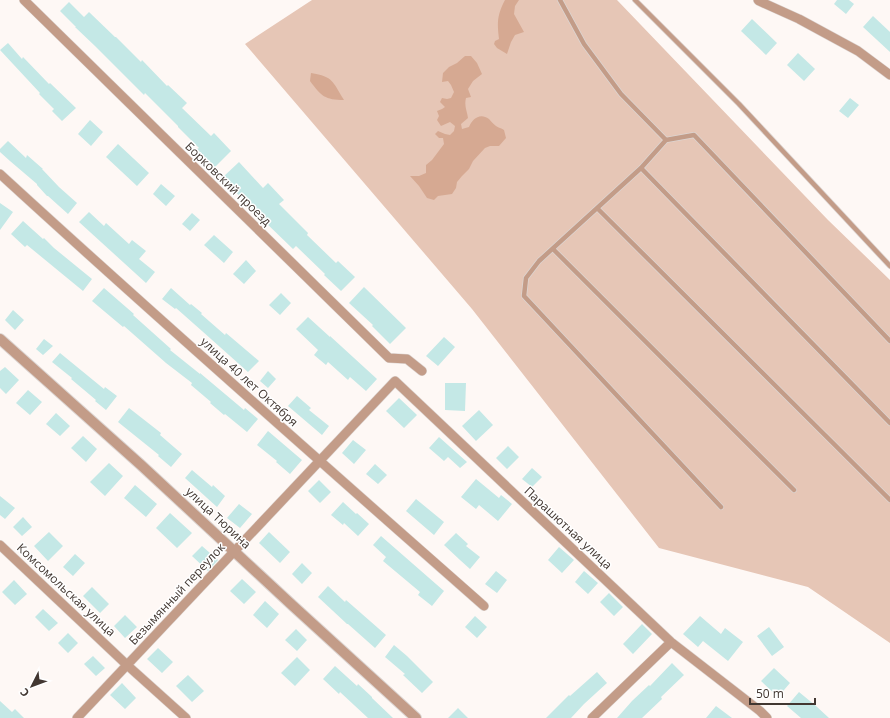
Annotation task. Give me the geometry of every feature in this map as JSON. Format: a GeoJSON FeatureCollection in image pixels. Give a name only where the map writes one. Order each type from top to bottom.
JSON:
{"type":"FeatureCollection","features":[{"type":"Feature","properties":{"kind":"street","name":"Борковский проезд"},"geometry":{"type":"LineString","coordinates":[[24,0],[389,358],[407,359],[422,371]]}},
{"type":"Feature","properties":{"kind":"street"},"geometry":{"type":"LineString","coordinates":[[758,0],[759,2],[799,19],[858,51],[890,75]]}},
{"type":"Feature","properties":{"kind":"street","name":"улица 40 лет Октября"},"geometry":{"type":"LineString","coordinates":[[0,174],[484,606]]}},
{"type":"Feature","properties":{"kind":"street","name":"улица Тюрина"},"geometry":{"type":"LineString","coordinates":[[0,339],[142,466],[416,718]]}},
{"type":"Feature","properties":{"kind":"street","name":"Парашютная улица"},"geometry":{"type":"LineString","coordinates":[[361,418],[395,382],[671,642],[756,714],[767,718]]}},
{"type":"Feature","properties":{"kind":"street","name":"Безымянный переулок"},"geometry":{"type":"LineString","coordinates":[[77,718],[361,418]]}},
{"type":"Feature","properties":{"kind":"street","name":"Комсомольская улица"},"geometry":{"type":"LineString","coordinates":[[0,545],[127,665],[186,718]]}},
{"type":"Feature","properties":{"kind":"street"},"geometry":{"type":"LineString","coordinates":[[592,718],[671,642]]}},
{"type":"Feature","properties":{"kind":"lane"},"geometry":{"type":"LineString","coordinates":[[560,0],[584,44],[620,94],[666,140]]}},
{"type":"Feature","properties":{"kind":"lane"},"geometry":{"type":"LineString","coordinates":[[635,0],[739,104],[890,266]]}},
{"type":"Feature","properties":{"kind":"lane"},"geometry":{"type":"LineString","coordinates":[[721,507],[524,296],[526,278],[539,261],[641,168],[666,140],[694,136],[890,341]]}},
{"type":"Feature","properties":{"kind":"lane"},"geometry":{"type":"LineString","coordinates":[[641,168],[890,423]]}},
{"type":"Feature","properties":{"kind":"lane"},"geometry":{"type":"LineString","coordinates":[[597,208],[890,500]]}},
{"type":"Feature","properties":{"kind":"lane"},"geometry":{"type":"LineString","coordinates":[[553,248],[794,490]]}},
{"type":"Feature","properties":{"kind":"shaded area"},"geometry":{"type":"Polygon","coordinates":[[[312,0],[617,0],[828,220],[890,280],[890,643],[808,587],[659,548],[472,309],[245,44],[312,0]]]}},
{"type":"Feature","properties":{"kind":"shaded area"},"geometry":{"type":"Polygon","coordinates":[[[505,0],[519,0],[515,6],[514,14],[524,32],[515,35],[507,54],[497,48],[494,44],[495,41],[499,39],[498,19],[500,10],[505,0]]]}},
{"type":"Feature","properties":{"kind":"shaded area"},"geometry":{"type":"Polygon","coordinates":[[[465,56],[471,56],[477,63],[482,74],[473,81],[468,89],[471,97],[466,98],[465,106],[468,118],[461,124],[462,129],[469,127],[474,119],[482,116],[486,117],[496,126],[504,130],[506,138],[499,146],[490,146],[485,148],[457,182],[456,188],[452,194],[438,196],[434,200],[427,198],[410,176],[419,176],[426,173],[426,165],[432,160],[444,144],[443,138],[439,138],[435,134],[438,131],[450,135],[454,131],[455,126],[450,122],[441,126],[437,120],[439,116],[437,111],[445,107],[440,102],[442,98],[451,98],[454,92],[448,81],[442,82],[443,73],[465,56]]]}},
{"type":"Feature","properties":{"kind":"shaded area"},"geometry":{"type":"Polygon","coordinates":[[[311,73],[324,76],[332,81],[344,100],[328,98],[321,94],[310,81],[311,73]]]}},
{"type":"Feature","properties":{"kind":"building"},"geometry":{"type":"Polygon","coordinates":[[[837,0],[849,0],[854,4],[846,14],[834,4],[837,0]]]}},
{"type":"Feature","properties":{"kind":"building"},"geometry":{"type":"Polygon","coordinates":[[[69,2],[84,17],[89,12],[141,62],[142,60],[167,86],[168,85],[187,103],[182,108],[211,136],[214,133],[231,151],[215,167],[197,149],[199,148],[178,126],[145,93],[144,95],[60,11],[69,2]]]}},
{"type":"Feature","properties":{"kind":"building"},"geometry":{"type":"Polygon","coordinates":[[[873,16],[890,32],[890,52],[863,27],[873,16]]]}},
{"type":"Feature","properties":{"kind":"building"},"geometry":{"type":"Polygon","coordinates":[[[752,19],[777,43],[766,55],[741,31],[752,19]]]}},
{"type":"Feature","properties":{"kind":"building"},"geometry":{"type":"Polygon","coordinates":[[[8,43],[22,59],[23,57],[49,84],[50,83],[76,108],[62,121],[52,111],[54,109],[0,50],[8,43]]]}},
{"type":"Feature","properties":{"kind":"building"},"geometry":{"type":"Polygon","coordinates":[[[798,53],[815,69],[804,81],[787,65],[798,53]]]}},
{"type":"Feature","properties":{"kind":"building"},"geometry":{"type":"Polygon","coordinates":[[[850,98],[859,105],[848,118],[839,111],[850,98]]]}},
{"type":"Feature","properties":{"kind":"building"},"geometry":{"type":"Polygon","coordinates":[[[90,120],[103,132],[91,146],[78,134],[90,120]]]}},
{"type":"Feature","properties":{"kind":"building"},"geometry":{"type":"Polygon","coordinates":[[[8,141],[26,158],[27,155],[43,169],[59,187],[77,203],[68,214],[47,196],[37,184],[0,152],[0,149],[8,141]]]}},
{"type":"Feature","properties":{"kind":"building"},"geometry":{"type":"Polygon","coordinates":[[[118,144],[149,173],[137,186],[106,157],[118,144]]]}},
{"type":"Feature","properties":{"kind":"building"},"geometry":{"type":"Polygon","coordinates":[[[239,162],[263,188],[268,183],[284,200],[279,204],[308,233],[307,235],[336,263],[338,261],[355,277],[341,291],[296,246],[293,249],[222,178],[239,162]]]}},
{"type":"Feature","properties":{"kind":"building"},"geometry":{"type":"Polygon","coordinates":[[[161,184],[175,196],[166,206],[153,194],[161,184]]]}},
{"type":"Feature","properties":{"kind":"building"},"geometry":{"type":"Polygon","coordinates":[[[0,203],[13,212],[0,230],[0,203]]]}},
{"type":"Feature","properties":{"kind":"building"},"geometry":{"type":"Polygon","coordinates":[[[89,212],[104,226],[106,223],[129,244],[132,240],[146,251],[139,259],[155,272],[146,283],[79,222],[89,212]]]}},
{"type":"Feature","properties":{"kind":"building"},"geometry":{"type":"Polygon","coordinates":[[[192,213],[200,220],[190,231],[182,224],[192,213]]]}},
{"type":"Feature","properties":{"kind":"building"},"geometry":{"type":"Polygon","coordinates":[[[23,221],[92,279],[83,291],[27,245],[25,247],[11,234],[23,221]]]}},
{"type":"Feature","properties":{"kind":"building"},"geometry":{"type":"Polygon","coordinates":[[[214,235],[233,252],[224,263],[204,245],[214,235]]]}},
{"type":"Feature","properties":{"kind":"building"},"geometry":{"type":"Polygon","coordinates":[[[246,260],[256,271],[244,284],[233,274],[246,260]]]}},
{"type":"Feature","properties":{"kind":"building"},"geometry":{"type":"Polygon","coordinates":[[[364,287],[406,328],[390,344],[372,326],[373,325],[349,303],[364,287]]]}},
{"type":"Feature","properties":{"kind":"building"},"geometry":{"type":"Polygon","coordinates":[[[104,288],[134,314],[133,315],[171,349],[170,350],[244,410],[245,408],[258,419],[247,432],[210,403],[211,402],[191,385],[192,383],[92,301],[104,288]]]}},
{"type":"Feature","properties":{"kind":"building"},"geometry":{"type":"Polygon","coordinates":[[[171,288],[190,305],[191,304],[202,313],[201,314],[225,335],[226,333],[259,361],[248,372],[176,308],[175,309],[162,299],[171,288]]]}},
{"type":"Feature","properties":{"kind":"building"},"geometry":{"type":"Polygon","coordinates":[[[281,293],[291,303],[280,315],[269,305],[281,293]]]}},
{"type":"Feature","properties":{"kind":"building"},"geometry":{"type":"Polygon","coordinates":[[[13,310],[24,320],[15,330],[5,320],[13,310]]]}},
{"type":"Feature","properties":{"kind":"building"},"geometry":{"type":"Polygon","coordinates":[[[308,317],[377,379],[366,391],[350,377],[348,380],[328,362],[326,365],[314,355],[318,350],[296,329],[308,317]]]}},
{"type":"Feature","properties":{"kind":"building"},"geometry":{"type":"Polygon","coordinates":[[[444,337],[455,347],[438,366],[426,356],[444,337]]]}},
{"type":"Feature","properties":{"kind":"building"},"geometry":{"type":"Polygon","coordinates":[[[44,339],[53,346],[43,355],[36,349],[44,339]]]}},
{"type":"Feature","properties":{"kind":"building"},"geometry":{"type":"Polygon","coordinates":[[[60,353],[104,389],[105,387],[117,396],[106,410],[71,379],[72,378],[52,362],[60,353]]]}},
{"type":"Feature","properties":{"kind":"building"},"geometry":{"type":"Polygon","coordinates":[[[5,367],[19,380],[6,394],[0,388],[0,371],[5,367]]]}},
{"type":"Feature","properties":{"kind":"building"},"geometry":{"type":"Polygon","coordinates":[[[268,371],[276,379],[268,388],[260,381],[268,371]]]}},
{"type":"Feature","properties":{"kind":"building"},"geometry":{"type":"Polygon","coordinates":[[[445,383],[466,383],[465,411],[445,410],[445,383]]]}},
{"type":"Feature","properties":{"kind":"building"},"geometry":{"type":"Polygon","coordinates":[[[28,390],[42,402],[30,415],[16,403],[28,390]]]}},
{"type":"Feature","properties":{"kind":"building"},"geometry":{"type":"Polygon","coordinates":[[[297,396],[311,408],[309,410],[329,426],[322,435],[288,406],[297,396]]]}},
{"type":"Feature","properties":{"kind":"building"},"geometry":{"type":"Polygon","coordinates":[[[399,398],[417,415],[404,428],[386,411],[399,398]]]}},
{"type":"Feature","properties":{"kind":"building"},"geometry":{"type":"Polygon","coordinates":[[[129,408],[161,433],[160,435],[182,454],[171,467],[158,456],[159,455],[118,422],[129,408]]]}},
{"type":"Feature","properties":{"kind":"building"},"geometry":{"type":"Polygon","coordinates":[[[479,410],[493,425],[476,441],[462,426],[479,410]]]}},
{"type":"Feature","properties":{"kind":"building"},"geometry":{"type":"Polygon","coordinates":[[[56,413],[70,426],[60,436],[46,424],[56,413]]]}},
{"type":"Feature","properties":{"kind":"building"},"geometry":{"type":"Polygon","coordinates":[[[268,431],[302,460],[290,474],[257,445],[268,431]]]}},
{"type":"Feature","properties":{"kind":"building"},"geometry":{"type":"Polygon","coordinates":[[[83,436],[97,449],[86,462],[71,448],[83,436]]]}},
{"type":"Feature","properties":{"kind":"building"},"geometry":{"type":"Polygon","coordinates":[[[439,437],[467,462],[460,468],[448,457],[444,461],[429,448],[439,437]]]}},
{"type":"Feature","properties":{"kind":"building"},"geometry":{"type":"Polygon","coordinates":[[[353,440],[366,450],[354,464],[342,453],[353,440]]]}},
{"type":"Feature","properties":{"kind":"building"},"geometry":{"type":"Polygon","coordinates":[[[508,446],[519,457],[507,469],[496,458],[508,446]]]}},
{"type":"Feature","properties":{"kind":"building"},"geometry":{"type":"Polygon","coordinates":[[[109,463],[123,476],[105,496],[90,482],[109,463]]]}},
{"type":"Feature","properties":{"kind":"building"},"geometry":{"type":"Polygon","coordinates":[[[375,464],[387,475],[378,484],[366,474],[375,464]]]}},
{"type":"Feature","properties":{"kind":"building"},"geometry":{"type":"Polygon","coordinates":[[[532,468],[542,477],[532,487],[522,479],[532,468]]]}},
{"type":"Feature","properties":{"kind":"building"},"geometry":{"type":"Polygon","coordinates":[[[192,470],[212,487],[213,485],[225,496],[217,507],[185,478],[192,470]]]}},
{"type":"Feature","properties":{"kind":"building"},"geometry":{"type":"Polygon","coordinates":[[[476,479],[499,498],[501,495],[512,504],[498,521],[479,505],[476,509],[461,497],[476,479]]]}},
{"type":"Feature","properties":{"kind":"building"},"geometry":{"type":"Polygon","coordinates":[[[319,480],[331,492],[320,503],[308,491],[319,480]]]}},
{"type":"Feature","properties":{"kind":"building"},"geometry":{"type":"Polygon","coordinates":[[[135,485],[157,504],[146,517],[124,498],[135,485]]]}},
{"type":"Feature","properties":{"kind":"building"},"geometry":{"type":"Polygon","coordinates":[[[0,496],[15,508],[5,519],[0,515],[0,496]]]}},
{"type":"Feature","properties":{"kind":"building"},"geometry":{"type":"Polygon","coordinates":[[[416,499],[444,522],[434,535],[406,511],[416,499]]]}},
{"type":"Feature","properties":{"kind":"building"},"geometry":{"type":"Polygon","coordinates":[[[343,502],[369,524],[358,536],[344,523],[343,525],[331,515],[343,502]]]}},
{"type":"Feature","properties":{"kind":"building"},"geometry":{"type":"Polygon","coordinates":[[[239,504],[252,514],[240,528],[227,518],[239,504]]]}},
{"type":"Feature","properties":{"kind":"building"},"geometry":{"type":"Polygon","coordinates":[[[170,513],[192,533],[177,548],[156,528],[170,513]]]}},
{"type":"Feature","properties":{"kind":"building"},"geometry":{"type":"Polygon","coordinates":[[[23,517],[32,527],[22,536],[13,527],[23,517]]]}},
{"type":"Feature","properties":{"kind":"building"},"geometry":{"type":"Polygon","coordinates":[[[49,532],[63,546],[48,561],[34,546],[49,532]]]}},
{"type":"Feature","properties":{"kind":"building"},"geometry":{"type":"Polygon","coordinates":[[[269,532],[290,552],[280,563],[259,543],[269,532]]]}},
{"type":"Feature","properties":{"kind":"building"},"geometry":{"type":"Polygon","coordinates":[[[456,533],[468,544],[466,546],[480,557],[470,569],[444,545],[456,533]]]}},
{"type":"Feature","properties":{"kind":"building"},"geometry":{"type":"Polygon","coordinates":[[[381,536],[444,591],[432,606],[418,595],[420,592],[383,561],[386,557],[373,545],[381,536]]]}},
{"type":"Feature","properties":{"kind":"building"},"geometry":{"type":"Polygon","coordinates":[[[202,546],[218,560],[208,571],[192,556],[202,546]]]}},
{"type":"Feature","properties":{"kind":"building"},"geometry":{"type":"Polygon","coordinates":[[[559,547],[574,560],[562,573],[548,560],[559,547]]]}},
{"type":"Feature","properties":{"kind":"building"},"geometry":{"type":"Polygon","coordinates":[[[75,554],[85,563],[73,576],[63,567],[75,554]]]}},
{"type":"Feature","properties":{"kind":"building"},"geometry":{"type":"Polygon","coordinates":[[[302,563],[312,573],[302,584],[292,574],[302,563]]]}},
{"type":"Feature","properties":{"kind":"building"},"geometry":{"type":"Polygon","coordinates":[[[496,571],[507,580],[497,593],[485,584],[496,571]]]}},
{"type":"Feature","properties":{"kind":"building"},"geometry":{"type":"Polygon","coordinates":[[[584,571],[598,583],[588,594],[575,582],[584,571]]]}},
{"type":"Feature","properties":{"kind":"building"},"geometry":{"type":"Polygon","coordinates":[[[242,579],[256,592],[244,604],[230,591],[242,579]]]}},
{"type":"Feature","properties":{"kind":"building"},"geometry":{"type":"Polygon","coordinates":[[[14,580],[27,594],[15,605],[2,592],[14,580]]]}},
{"type":"Feature","properties":{"kind":"building"},"geometry":{"type":"Polygon","coordinates":[[[328,586],[345,602],[346,600],[386,635],[375,648],[318,597],[328,586]]]}},
{"type":"Feature","properties":{"kind":"building"},"geometry":{"type":"Polygon","coordinates":[[[92,587],[109,604],[100,613],[83,596],[92,587]]]}},
{"type":"Feature","properties":{"kind":"building"},"geometry":{"type":"Polygon","coordinates":[[[609,593],[623,607],[614,616],[600,602],[609,593]]]}},
{"type":"Feature","properties":{"kind":"building"},"geometry":{"type":"Polygon","coordinates":[[[265,601],[279,614],[267,628],[253,615],[265,601]]]}},
{"type":"Feature","properties":{"kind":"building"},"geometry":{"type":"Polygon","coordinates":[[[43,609],[58,623],[49,631],[35,617],[43,609]]]}},
{"type":"Feature","properties":{"kind":"building"},"geometry":{"type":"Polygon","coordinates":[[[125,615],[137,627],[125,638],[114,626],[125,615]]]}},
{"type":"Feature","properties":{"kind":"building"},"geometry":{"type":"Polygon","coordinates":[[[475,616],[487,627],[477,638],[465,627],[475,616]]]}},
{"type":"Feature","properties":{"kind":"building"},"geometry":{"type":"Polygon","coordinates":[[[700,616],[721,634],[725,628],[743,642],[728,661],[703,641],[698,647],[683,634],[700,616]]]}},
{"type":"Feature","properties":{"kind":"building"},"geometry":{"type":"Polygon","coordinates":[[[642,624],[652,634],[633,654],[623,644],[642,624]]]}},
{"type":"Feature","properties":{"kind":"building"},"geometry":{"type":"Polygon","coordinates":[[[769,627],[784,647],[772,656],[757,636],[769,627]]]}},
{"type":"Feature","properties":{"kind":"building"},"geometry":{"type":"Polygon","coordinates":[[[296,629],[307,640],[297,651],[285,640],[296,629]]]}},
{"type":"Feature","properties":{"kind":"building"},"geometry":{"type":"Polygon","coordinates":[[[68,633],[78,643],[68,653],[58,643],[68,633]]]}},
{"type":"Feature","properties":{"kind":"building"},"geometry":{"type":"Polygon","coordinates":[[[394,645],[433,682],[422,693],[403,675],[405,674],[385,657],[394,645]]]}},
{"type":"Feature","properties":{"kind":"building"},"geometry":{"type":"Polygon","coordinates":[[[158,648],[173,662],[162,673],[147,659],[158,648]]]}},
{"type":"Feature","properties":{"kind":"building"},"geometry":{"type":"Polygon","coordinates":[[[93,656],[105,668],[96,676],[84,664],[93,656]]]}},
{"type":"Feature","properties":{"kind":"building"},"geometry":{"type":"Polygon","coordinates":[[[297,657],[310,670],[295,686],[281,673],[297,657]]]}},
{"type":"Feature","properties":{"kind":"building"},"geometry":{"type":"Polygon","coordinates":[[[672,663],[684,675],[661,697],[662,699],[642,718],[617,718],[632,701],[649,685],[650,686],[672,663]]]}},
{"type":"Feature","properties":{"kind":"building"},"geometry":{"type":"Polygon","coordinates":[[[335,666],[357,686],[358,684],[393,718],[368,718],[340,692],[339,694],[323,679],[335,666]]]}},
{"type":"Feature","properties":{"kind":"building"},"geometry":{"type":"Polygon","coordinates":[[[774,668],[790,683],[778,697],[761,681],[774,668]]]}},
{"type":"Feature","properties":{"kind":"building"},"geometry":{"type":"Polygon","coordinates":[[[597,672],[607,683],[571,718],[546,718],[569,695],[570,696],[597,672]]]}},
{"type":"Feature","properties":{"kind":"building"},"geometry":{"type":"Polygon","coordinates":[[[188,675],[204,691],[192,702],[176,686],[188,675]]]}},
{"type":"Feature","properties":{"kind":"building"},"geometry":{"type":"Polygon","coordinates":[[[122,683],[136,698],[125,709],[110,695],[122,683]]]}},
{"type":"Feature","properties":{"kind":"building"},"geometry":{"type":"Polygon","coordinates":[[[799,692],[829,718],[801,718],[787,706],[799,692]]]}},
{"type":"Feature","properties":{"kind":"building"},"geometry":{"type":"Polygon","coordinates":[[[0,701],[12,712],[15,709],[24,718],[0,718],[0,701]]]}},
{"type":"Feature","properties":{"kind":"building"},"geometry":{"type":"Polygon","coordinates":[[[716,706],[732,718],[706,718],[716,706]]]}},
{"type":"Feature","properties":{"kind":"building"},"geometry":{"type":"Polygon","coordinates":[[[458,708],[468,718],[448,718],[458,708]]]}}]}
